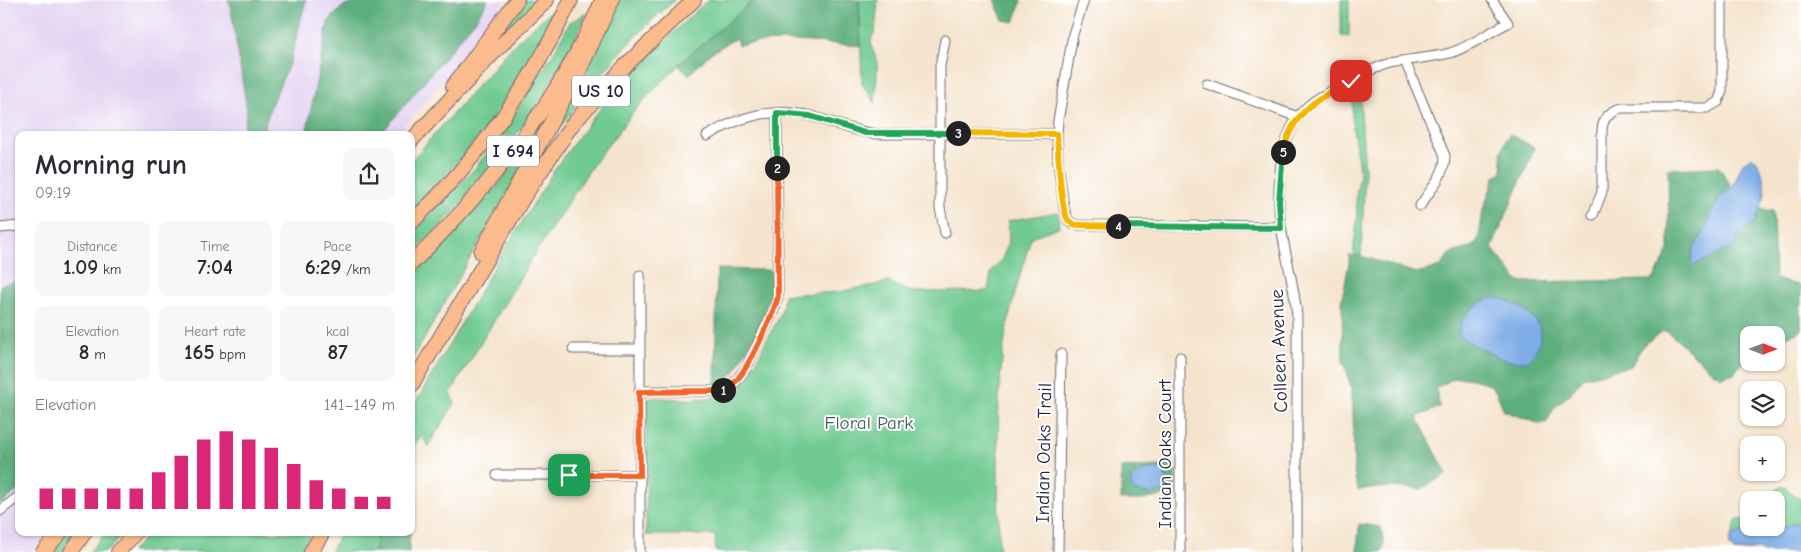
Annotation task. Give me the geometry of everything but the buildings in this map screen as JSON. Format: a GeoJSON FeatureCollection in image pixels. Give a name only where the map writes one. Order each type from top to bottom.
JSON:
{"type":"FeatureCollection","features":[{"type":"Feature","properties":{"kind":"highway"},"geometry":{"type":"LineString","coordinates":[[415,137],[517,0]]}},
{"type":"Feature","properties":{"kind":"highway"},"geometry":{"type":"LineString","coordinates":[[415,138],[498,48],[547,0]]}},
{"type":"Feature","properties":{"kind":"highway","name":"I 694"},"geometry":{"type":"LineString","coordinates":[[415,219],[441,195],[472,160],[513,104],[554,35],[571,0]]}},
{"type":"Feature","properties":{"kind":"highway","name":"I 694"},"geometry":{"type":"LineString","coordinates":[[415,260],[470,204],[507,160],[548,103],[597,24],[602,0]]}},
{"type":"Feature","properties":{"kind":"highway"},"geometry":{"type":"LineString","coordinates":[[415,377],[542,136],[572,83],[597,24],[612,0]]}},
{"type":"Feature","properties":{"kind":"highway","name":"US 10"},"geometry":{"type":"LineString","coordinates":[[415,378],[525,195],[570,126],[623,68],[694,0]]}},
{"type":"Feature","properties":{"kind":"highway"},"geometry":{"type":"LineString","coordinates":[[43,552],[57,536]]}},
{"type":"Feature","properties":{"kind":"highway"},"geometry":{"type":"LineString","coordinates":[[118,552],[132,536]]}},
{"type":"Feature","properties":{"kind":"highway"},"geometry":{"type":"LineString","coordinates":[[311,552],[321,536]]}},
{"type":"Feature","properties":{"kind":"street"},"geometry":{"type":"LineString","coordinates":[[1084,0],[1073,34],[1057,134],[1058,163],[1064,208],[1068,220],[1073,224],[1281,228]]}},
{"type":"Feature","properties":{"kind":"street","name":"Colleen Avenue"},"geometry":{"type":"LineString","coordinates":[[1297,552],[1297,316],[1294,290],[1281,228],[1279,202],[1282,155],[1290,131],[1298,117],[1321,96],[1376,68],[1405,60],[1451,53],[1508,23],[1492,0]]}},
{"type":"Feature","properties":{"kind":"street"},"geometry":{"type":"LineString","coordinates":[[1718,0],[1730,0]]}},
{"type":"Feature","properties":{"kind":"street"},"geometry":{"type":"LineString","coordinates":[[1593,215],[1602,192],[1603,123],[1610,113],[1622,108],[1707,108],[1718,102],[1722,91],[1722,0]]}},
{"type":"Feature","properties":{"kind":"street"},"geometry":{"type":"LineString","coordinates":[[944,232],[940,208],[940,66],[945,40]]}},
{"type":"Feature","properties":{"kind":"street"},"geometry":{"type":"LineString","coordinates":[[1405,60],[1445,156],[1445,165],[1442,172],[1420,206]]}},
{"type":"Feature","properties":{"kind":"street"},"geometry":{"type":"LineString","coordinates":[[1207,84],[1298,117]]}},
{"type":"Feature","properties":{"kind":"street"},"geometry":{"type":"LineString","coordinates":[[707,136],[733,121],[749,116],[777,113],[810,116],[865,133],[1057,134]]}},
{"type":"Feature","properties":{"kind":"street"},"geometry":{"type":"LineString","coordinates":[[639,392],[722,390],[735,382],[746,368],[775,308],[778,296],[777,113]]}},
{"type":"Feature","properties":{"kind":"street"},"geometry":{"type":"LineString","coordinates":[[0,228],[15,226]]}},
{"type":"Feature","properties":{"kind":"street"},"geometry":{"type":"LineString","coordinates":[[640,275],[640,552]]}},
{"type":"Feature","properties":{"kind":"street"},"geometry":{"type":"LineString","coordinates":[[573,349],[640,349]]}},
{"type":"Feature","properties":{"kind":"street","name":"Indian Oaks Trail"},"geometry":{"type":"LineString","coordinates":[[1058,552],[1061,354]]}},
{"type":"Feature","properties":{"kind":"street","name":"Indian Oaks Court"},"geometry":{"type":"LineString","coordinates":[[1180,357],[1180,552]]}},
{"type":"Feature","properties":{"kind":"street"},"geometry":{"type":"LineString","coordinates":[[497,475],[640,475]]}},
{"type":"Feature","properties":{"kind":"street"},"geometry":{"type":"LineString","coordinates":[[0,511],[15,499]]}},
{"type":"Feature","properties":{"kind":"shaded area"},"geometry":{"type":"Polygon","coordinates":[[[0,0],[504,0],[492,20],[455,68],[400,131],[15,131],[15,536],[47,536],[31,552],[0,552],[0,0]]]}},
{"type":"Feature","properties":{"kind":"green space"},"geometry":{"type":"Polygon","coordinates":[[[227,0],[306,0],[290,62],[271,105],[263,131],[244,131],[247,110],[230,3],[227,0]]]}},
{"type":"Feature","properties":{"kind":"green space"},"geometry":{"type":"Polygon","coordinates":[[[364,0],[488,0],[477,18],[383,131],[307,131],[328,22],[342,7],[364,0]]]}},
{"type":"Feature","properties":{"kind":"green space"},"geometry":{"type":"Polygon","coordinates":[[[523,0],[538,0],[505,30],[504,27],[523,0]]]}},
{"type":"Feature","properties":{"kind":"green space"},"geometry":{"type":"Polygon","coordinates":[[[620,0],[675,0],[625,48],[580,100],[552,137],[548,135],[595,54],[620,0]]]}},
{"type":"Feature","properties":{"kind":"green space"},"geometry":{"type":"Polygon","coordinates":[[[708,0],[754,0],[686,58],[640,104],[594,163],[532,258],[450,394],[455,403],[428,446],[422,436],[415,444],[415,404],[498,260],[559,163],[592,119],[620,85],[708,0]]]}},
{"type":"Feature","properties":{"kind":"green space"},"geometry":{"type":"Polygon","coordinates":[[[754,0],[859,0],[861,46],[784,41],[738,45],[736,38],[711,53],[689,75],[678,65],[754,0]]]}},
{"type":"Feature","properties":{"kind":"green space"},"geometry":{"type":"Polygon","coordinates":[[[859,0],[878,0],[875,32],[871,41],[877,62],[875,103],[862,84],[859,0]]]}},
{"type":"Feature","properties":{"kind":"green space"},"geometry":{"type":"Polygon","coordinates":[[[994,0],[1022,0],[1014,22],[1003,20],[994,0]]]}},
{"type":"Feature","properties":{"kind":"green space"},"geometry":{"type":"Polygon","coordinates":[[[1341,0],[1349,0],[1349,37],[1341,36],[1341,0]]]}},
{"type":"Feature","properties":{"kind":"green space"},"geometry":{"type":"Polygon","coordinates":[[[551,11],[554,16],[493,117],[454,166],[415,208],[415,156],[516,42],[551,11]]]}},
{"type":"Feature","properties":{"kind":"green space"},"geometry":{"type":"Polygon","coordinates":[[[587,13],[549,85],[519,131],[487,174],[462,203],[415,251],[415,231],[476,167],[511,120],[554,52],[570,22],[587,13]]]}},
{"type":"Feature","properties":{"kind":"green space"},"geometry":{"type":"Polygon","coordinates":[[[1359,83],[1365,171],[1361,256],[1354,255],[1357,220],[1356,196],[1360,175],[1352,122],[1353,86],[1359,83]]]}},
{"type":"Feature","properties":{"kind":"green space"},"geometry":{"type":"Polygon","coordinates":[[[539,130],[542,131],[415,355],[415,273],[492,193],[539,130]]]}},
{"type":"Feature","properties":{"kind":"green space"},"geometry":{"type":"Polygon","coordinates":[[[1510,134],[1535,148],[1492,248],[1519,282],[1653,280],[1669,250],[1668,169],[1719,167],[1732,187],[1720,198],[1709,216],[1707,229],[1697,242],[1697,264],[1716,256],[1733,244],[1739,233],[1755,223],[1760,209],[1773,211],[1775,279],[1801,286],[1801,331],[1785,337],[1785,326],[1740,326],[1740,366],[1734,373],[1722,377],[1713,372],[1668,332],[1663,331],[1643,345],[1631,366],[1583,378],[1570,394],[1554,408],[1547,422],[1540,424],[1504,411],[1491,386],[1472,379],[1454,379],[1436,388],[1440,407],[1417,417],[1447,474],[1421,489],[1390,487],[1358,490],[1354,470],[1352,400],[1343,362],[1342,299],[1349,255],[1361,256],[1416,273],[1440,267],[1449,254],[1473,246],[1479,238],[1483,209],[1495,176],[1499,174],[1502,168],[1501,154],[1510,134]],[[1490,298],[1468,312],[1459,336],[1497,357],[1490,298]]]}},
{"type":"Feature","properties":{"kind":"green space","name":"Floral Park"},"geometry":{"type":"Polygon","coordinates":[[[1058,212],[1059,227],[1031,237],[1005,336],[998,426],[999,552],[716,552],[715,535],[646,535],[647,400],[652,398],[702,399],[715,397],[737,388],[746,379],[757,361],[780,313],[784,295],[839,292],[889,282],[910,292],[988,291],[991,272],[1002,259],[1009,241],[1008,221],[1058,212]]]}},
{"type":"Feature","properties":{"kind":"green space"},"geometry":{"type":"Polygon","coordinates":[[[717,269],[771,270],[769,308],[735,372],[723,382],[715,384],[717,269]]]}},
{"type":"Feature","properties":{"kind":"green space"},"geometry":{"type":"Polygon","coordinates":[[[15,282],[15,492],[0,505],[0,466],[3,459],[0,448],[0,285],[15,282]]]}},
{"type":"Feature","properties":{"kind":"green space"},"geometry":{"type":"Polygon","coordinates":[[[1175,465],[1175,494],[1141,500],[1121,500],[1121,468],[1175,465]],[[1152,470],[1139,473],[1167,479],[1164,471],[1152,470]]]}},
{"type":"Feature","properties":{"kind":"green space"},"geometry":{"type":"Polygon","coordinates":[[[1783,486],[1801,500],[1801,524],[1785,526],[1785,491],[1773,491],[1783,486]]]}},
{"type":"Feature","properties":{"kind":"green space"},"geometry":{"type":"Polygon","coordinates":[[[1737,519],[1740,519],[1740,532],[1735,535],[1733,533],[1737,519]]]}},
{"type":"Feature","properties":{"kind":"green space"},"geometry":{"type":"Polygon","coordinates":[[[1359,524],[1381,527],[1384,543],[1381,552],[1357,552],[1359,524]]]}},
{"type":"Feature","properties":{"kind":"green space"},"geometry":{"type":"Polygon","coordinates":[[[65,536],[74,536],[61,552],[51,552],[65,536]]]}},
{"type":"Feature","properties":{"kind":"green space"},"geometry":{"type":"Polygon","coordinates":[[[103,536],[121,536],[106,552],[89,552],[103,536]]]}},
{"type":"Feature","properties":{"kind":"green space"},"geometry":{"type":"Polygon","coordinates":[[[146,536],[309,536],[300,552],[131,552],[146,536]]]}},
{"type":"Feature","properties":{"kind":"green space"},"geometry":{"type":"Polygon","coordinates":[[[339,536],[377,536],[374,552],[330,552],[339,536]]]}},
{"type":"Feature","properties":{"kind":"green space"},"geometry":{"type":"Polygon","coordinates":[[[377,536],[410,536],[409,552],[374,552],[377,536]]]}},
{"type":"Feature","properties":{"kind":"water"},"geometry":{"type":"Polygon","coordinates":[[[1752,157],[1761,168],[1765,195],[1755,223],[1739,233],[1735,245],[1693,265],[1691,263],[1693,250],[1707,229],[1709,216],[1720,198],[1734,184],[1743,163],[1752,157]]]}},
{"type":"Feature","properties":{"kind":"water"},"geometry":{"type":"Polygon","coordinates":[[[1490,298],[1501,299],[1515,305],[1534,319],[1538,325],[1540,331],[1539,345],[1529,361],[1510,361],[1497,357],[1458,336],[1459,329],[1468,312],[1490,298]]]}},
{"type":"Feature","properties":{"kind":"water"},"geometry":{"type":"Polygon","coordinates":[[[1161,469],[1164,471],[1166,479],[1166,486],[1163,491],[1150,494],[1133,491],[1130,481],[1133,477],[1144,471],[1161,469]]]}},
{"type":"Feature","properties":{"kind":"water"},"geometry":{"type":"Polygon","coordinates":[[[1796,523],[1801,524],[1801,552],[1763,552],[1758,549],[1735,552],[1729,544],[1733,533],[1735,535],[1740,532],[1740,536],[1785,536],[1786,527],[1796,523]]]}},
{"type":"Feature","properties":{"kind":"route"},"geometry":{"type":"LineString","coordinates":[[569,475],[640,475],[639,392],[722,390],[735,382],[746,368],[775,308],[778,296],[777,113],[810,116],[853,130],[878,134],[1057,134],[1058,163],[1064,208],[1068,220],[1073,224],[1281,228],[1279,187],[1282,155],[1290,131],[1298,117],[1308,106],[1321,96],[1351,81]]}}]}
